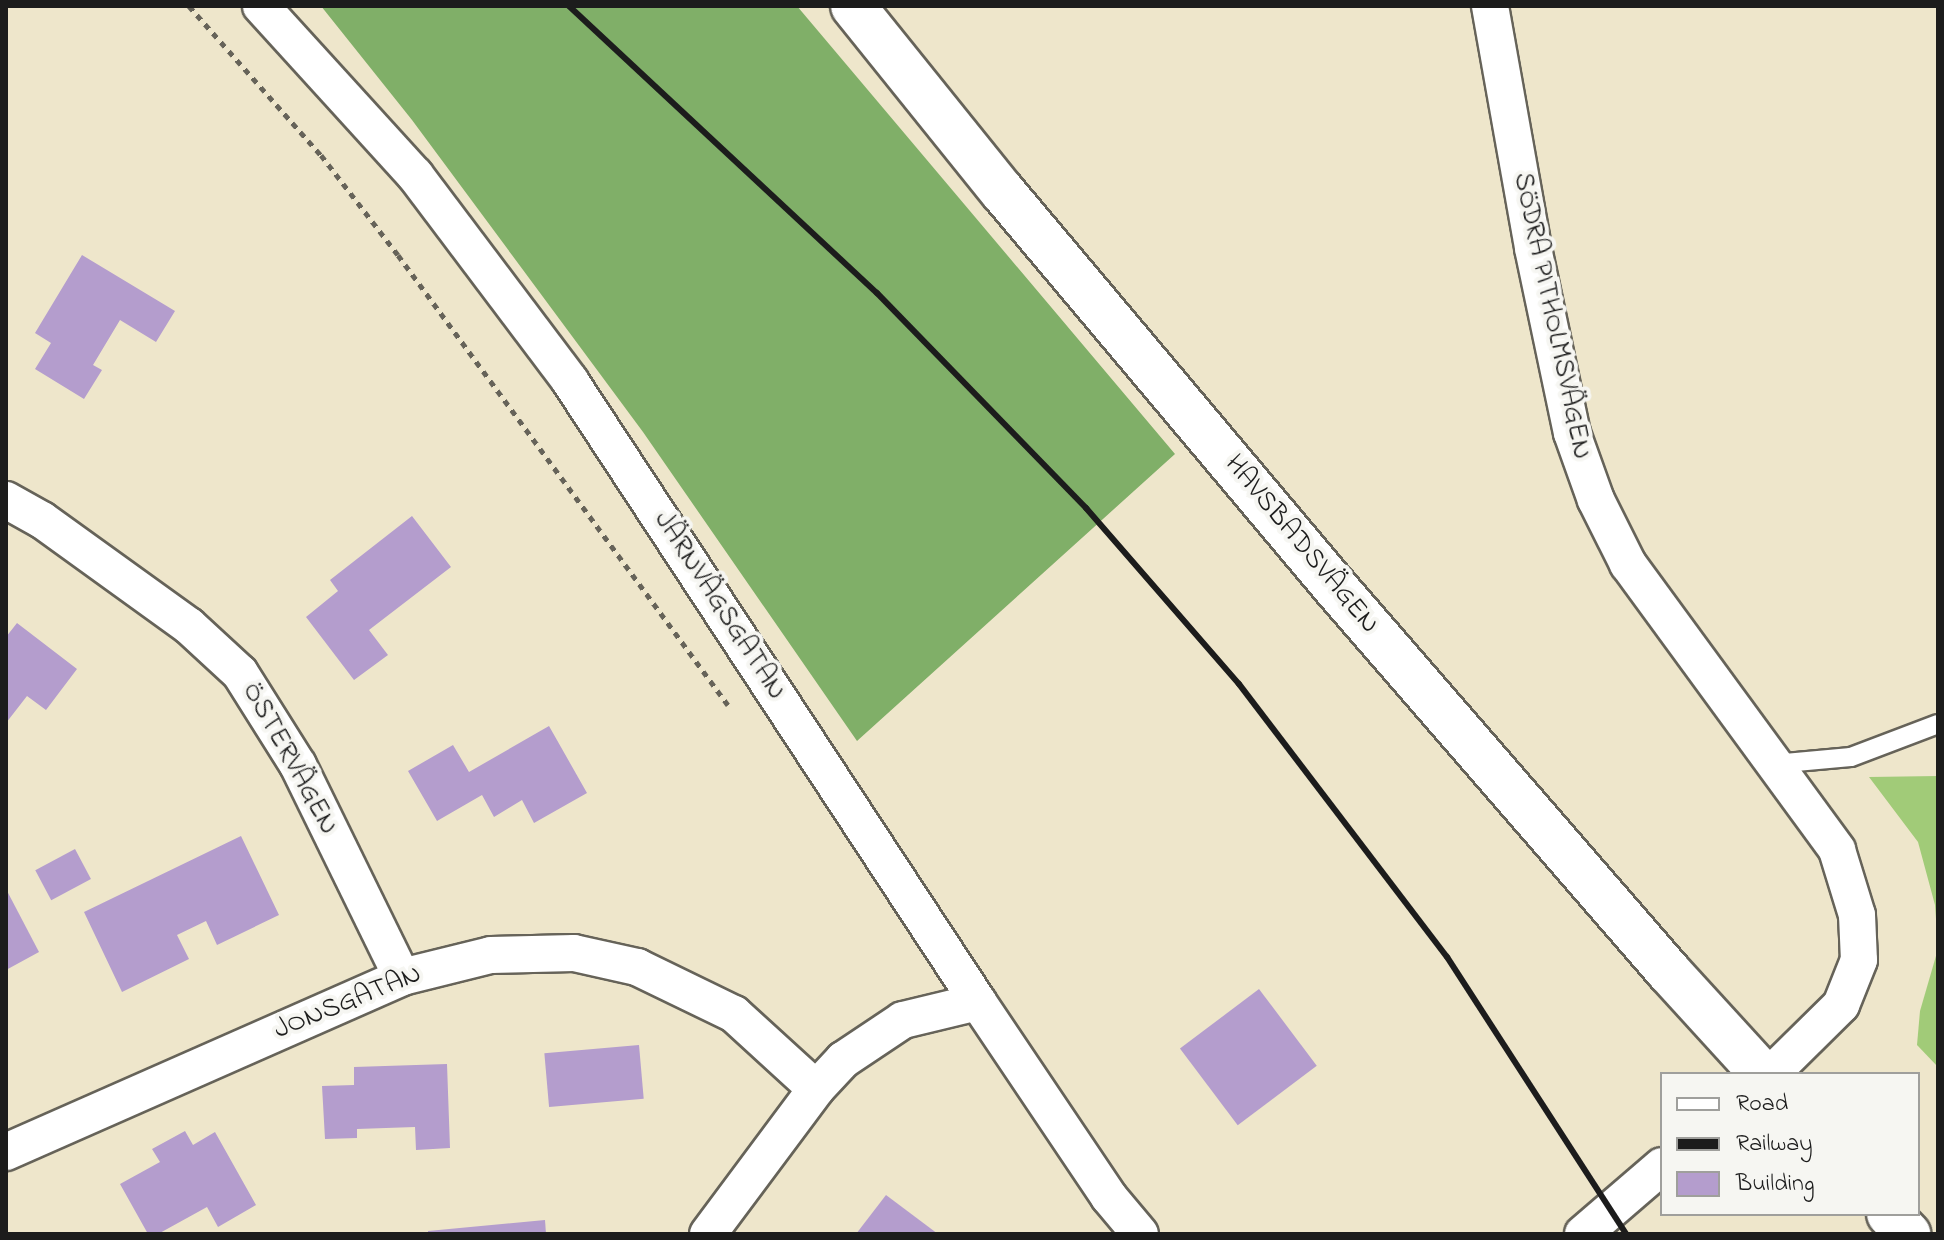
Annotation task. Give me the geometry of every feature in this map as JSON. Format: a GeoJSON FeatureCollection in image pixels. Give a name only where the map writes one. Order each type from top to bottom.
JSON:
{"type":"FeatureCollection","features":[{"type":"Feature","properties":{"kind":"main road","name":"HAVSBADSVÄGEN"},"geometry":{"type":"LineString","coordinates":[[853,6],[1002,191],[1335,587],[1669,972],[1760,1072]]}},
{"type":"Feature","properties":{"kind":"main road"},"geometry":{"type":"LineString","coordinates":[[1891,1216],[1908,1234]]}},
{"type":"Feature","properties":{"kind":"street","name":"JÄRNVÄGSGATAN"},"geometry":{"type":"LineString","coordinates":[[261,6],[415,175],[570,381],[978,1002],[1109,1197],[1140,1234]]}},
{"type":"Feature","properties":{"kind":"street","name":"SÖDRA PITHOLMSVÄGEN"},"geometry":{"type":"LineString","coordinates":[[1490,6],[1533,248],[1568,418],[1596,500],[1628,564],[1837,850],[1857,915],[1859,960],[1841,1005],[1773,1072]]}},
{"type":"Feature","properties":{"kind":"street","name":"ÖSTERVÄGEN"},"geometry":{"type":"LineString","coordinates":[[6,500],[42,520],[189,626],[240,673],[298,765],[402,977]]}},
{"type":"Feature","properties":{"kind":"street","name":"JONSGATAN"},"geometry":{"type":"LineString","coordinates":[[6,1152],[402,977],[491,955],[574,953],[637,967],[734,1014],[816,1089]]}},
{"type":"Feature","properties":{"kind":"street"},"geometry":{"type":"LineString","coordinates":[[708,1234],[816,1089],[843,1060],[903,1020],[978,1002]]}},
{"type":"Feature","properties":{"kind":"street"},"geometry":{"type":"LineString","coordinates":[[1583,1234],[1660,1168]]}},
{"type":"Feature","properties":{"kind":"lane"},"geometry":{"type":"LineString","coordinates":[[1774,764],[1851,757],[1938,724]]}},
{"type":"Feature","properties":{"kind":"path"},"geometry":{"type":"LineString","coordinates":[[189,6],[321,155],[737,716]]}},
{"type":"Feature","properties":{"kind":"green space"},"geometry":{"type":"Polygon","coordinates":[[[321,6],[797,6],[1175,454],[857,741],[643,432],[412,120],[321,6]]]}},
{"type":"Feature","properties":{"kind":"green space"},"geometry":{"type":"Polygon","coordinates":[[[1938,776],[1938,947],[1935,905],[1918,842],[1869,777],[1938,776]]]}},
{"type":"Feature","properties":{"kind":"green space"},"geometry":{"type":"Polygon","coordinates":[[[1938,949],[1938,1067],[1917,1045],[1920,1011],[1938,949]]]}},
{"type":"Feature","properties":{"kind":"building"},"geometry":{"type":"Polygon","coordinates":[[[82,255],[175,311],[156,342],[120,320],[93,365],[102,370],[84,399],[35,369],[51,343],[35,333],[82,255]]]}},
{"type":"Feature","properties":{"kind":"building"},"geometry":{"type":"Polygon","coordinates":[[[412,516],[451,567],[369,630],[388,655],[354,680],[306,617],[338,591],[330,580],[412,516]]]}},
{"type":"Feature","properties":{"kind":"building"},"geometry":{"type":"Polygon","coordinates":[[[17,623],[77,669],[46,710],[27,696],[6,723],[6,637],[17,623]]]}},
{"type":"Feature","properties":{"kind":"building"},"geometry":{"type":"Polygon","coordinates":[[[549,726],[587,793],[534,823],[522,800],[494,817],[482,795],[437,821],[408,771],[453,745],[469,772],[549,726]]]}},
{"type":"Feature","properties":{"kind":"building"},"geometry":{"type":"Polygon","coordinates":[[[241,836],[279,915],[217,945],[206,921],[177,935],[189,959],[122,992],[84,912],[241,836]]]}},
{"type":"Feature","properties":{"kind":"building"},"geometry":{"type":"Polygon","coordinates":[[[75,849],[91,879],[51,900],[35,870],[75,849]]]}},
{"type":"Feature","properties":{"kind":"building"},"geometry":{"type":"Polygon","coordinates":[[[6,889],[39,952],[6,970],[6,889]]]}},
{"type":"Feature","properties":{"kind":"building"},"geometry":{"type":"Polygon","coordinates":[[[1259,989],[1317,1066],[1238,1125],[1180,1049],[1259,989]]]}},
{"type":"Feature","properties":{"kind":"building"},"geometry":{"type":"Polygon","coordinates":[[[639,1045],[644,1099],[549,1107],[544,1053],[639,1045]]]}},
{"type":"Feature","properties":{"kind":"building"},"geometry":{"type":"Polygon","coordinates":[[[447,1064],[450,1148],[416,1150],[415,1127],[357,1129],[357,1138],[325,1139],[322,1086],[354,1085],[354,1067],[447,1064]]]}},
{"type":"Feature","properties":{"kind":"building"},"geometry":{"type":"Polygon","coordinates":[[[185,1131],[193,1145],[215,1132],[256,1205],[218,1227],[207,1207],[158,1234],[148,1234],[120,1184],[160,1162],[152,1149],[185,1131]]]}},
{"type":"Feature","properties":{"kind":"building"},"geometry":{"type":"Polygon","coordinates":[[[886,1195],[938,1234],[856,1234],[886,1195]]]}},
{"type":"Feature","properties":{"kind":"building"},"geometry":{"type":"Polygon","coordinates":[[[545,1220],[546,1234],[428,1234],[428,1231],[545,1220]]]}},
{"type":"Feature","properties":{"kind":"railway"},"geometry":{"type":"LineString","coordinates":[[569,6],[877,293],[1086,508],[1239,684],[1447,957],[1626,1234]]}}]}
